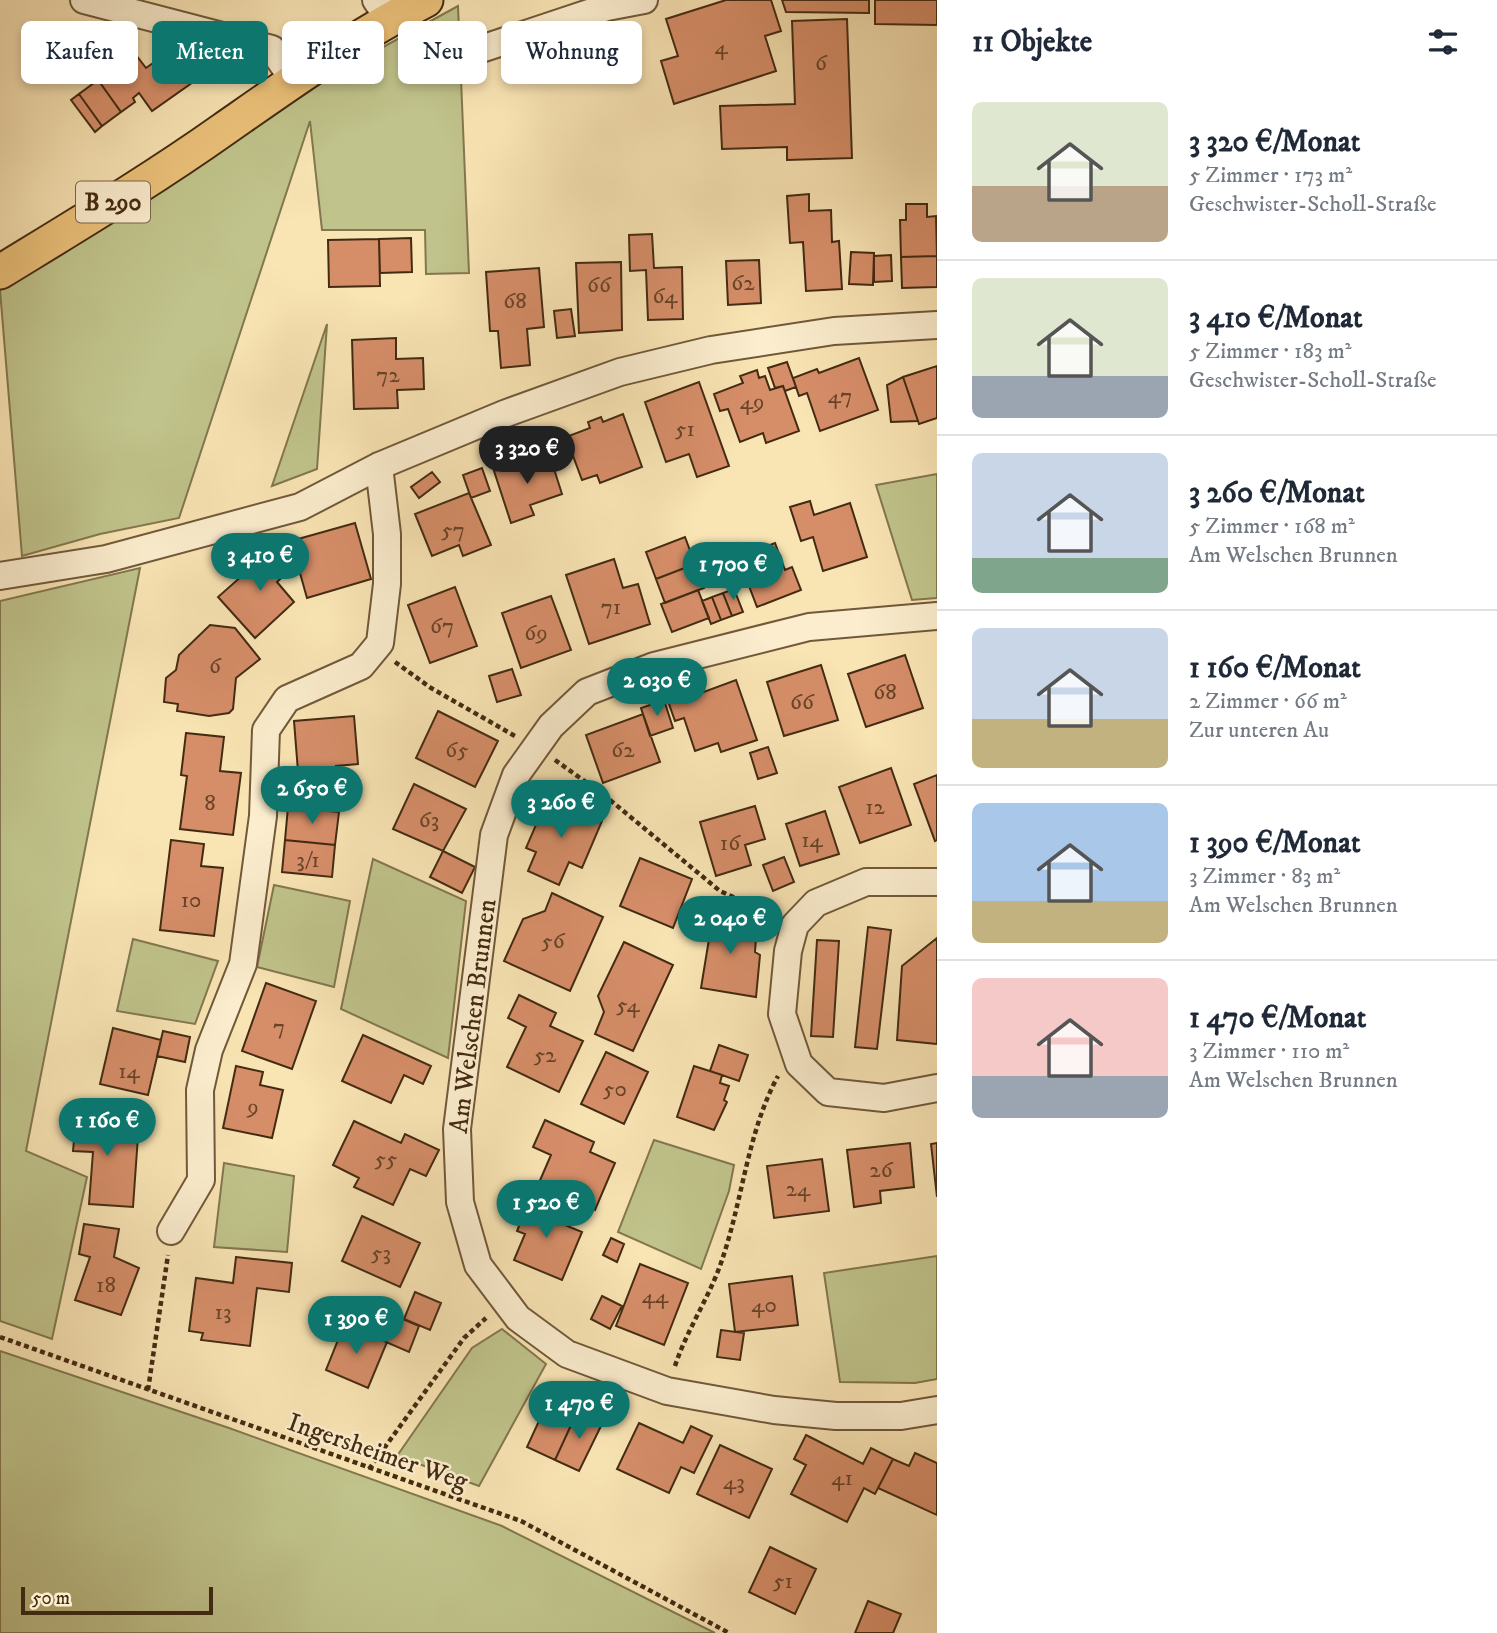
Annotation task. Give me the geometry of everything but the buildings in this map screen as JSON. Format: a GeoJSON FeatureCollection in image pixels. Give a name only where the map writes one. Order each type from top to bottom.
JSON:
{"type":"FeatureCollection","features":[{"type":"Feature","properties":{"kind":"main road","name":"B 290"},"geometry":{"type":"LineString","coordinates":[[368,21],[383,9],[426,0]]}},
{"type":"Feature","properties":{"kind":"main road","name":"B 290"},"geometry":{"type":"LineString","coordinates":[[0,272],[224,129],[286,84]]}},
{"type":"Feature","properties":{"kind":"street"},"geometry":{"type":"LineString","coordinates":[[84,0],[272,49],[282,63]]}},
{"type":"Feature","properties":{"kind":"street"},"geometry":{"type":"LineString","coordinates":[[487,47],[607,7],[645,0]]}},
{"type":"Feature","properties":{"kind":"street"},"geometry":{"type":"LineString","coordinates":[[0,576],[106,559],[300,507],[379,466],[504,414],[620,372],[725,348],[834,331],[937,325]]}},
{"type":"Feature","properties":{"kind":"street"},"geometry":{"type":"LineString","coordinates":[[171,1231],[201,1180],[200,1090],[209,1050],[243,964],[263,816],[266,730],[287,699],[361,666],[380,643],[387,584],[387,534],[379,466]]}},
{"type":"Feature","properties":{"kind":"street","name":"Am Welschen Brunnen"},"geometry":{"type":"LineString","coordinates":[[937,615],[809,627],[654,666],[587,692],[535,746],[516,775],[494,835],[457,1129],[460,1202],[478,1265],[518,1318],[567,1354],[667,1391],[774,1410],[836,1416],[901,1416],[937,1410]]}},
{"type":"Feature","properties":{"kind":"street"},"geometry":{"type":"LineString","coordinates":[[937,882],[866,882],[816,903],[795,925],[788,951],[782,1014],[799,1064],[828,1092],[884,1098],[937,1088]]}},
{"type":"Feature","properties":{"kind":"path"},"geometry":{"type":"LineString","coordinates":[[380,643],[412,676],[535,746],[604,794],[720,891],[795,925]]}},
{"type":"Feature","properties":{"kind":"path"},"geometry":{"type":"LineString","coordinates":[[667,1391],[679,1353],[722,1262],[766,1098],[781,1072],[799,1064]]}},
{"type":"Feature","properties":{"kind":"path"},"geometry":{"type":"LineString","coordinates":[[148,1390],[171,1231]]}},
{"type":"Feature","properties":{"kind":"path"},"geometry":{"type":"LineString","coordinates":[[369,1469],[464,1338],[506,1301]]}},
{"type":"Feature","properties":{"kind":"path","name":"Ingersheimer Weg"},"geometry":{"type":"LineString","coordinates":[[0,1337],[520,1521],[729,1633]]}},
{"type":"Feature","properties":{"kind":"green space"},"geometry":{"type":"Polygon","coordinates":[[[458,6],[459,21],[431,21],[458,6]]]}},
{"type":"Feature","properties":{"kind":"green space"},"geometry":{"type":"Polygon","coordinates":[[[398,39],[398,84],[461,84],[469,273],[426,274],[425,230],[322,230],[310,121],[179,518],[100,534],[22,556],[0,290],[121,216],[320,84],[384,84],[384,46],[398,39]]]}},
{"type":"Feature","properties":{"kind":"green space"},"geometry":{"type":"Polygon","coordinates":[[[327,324],[317,469],[272,486],[327,324]]]}},
{"type":"Feature","properties":{"kind":"green space"},"geometry":{"type":"Polygon","coordinates":[[[937,474],[937,598],[912,600],[876,485],[937,474]]]}},
{"type":"Feature","properties":{"kind":"green space"},"geometry":{"type":"Polygon","coordinates":[[[140,568],[26,1151],[87,1177],[52,1339],[0,1321],[0,601],[140,568]]]}},
{"type":"Feature","properties":{"kind":"green space"},"geometry":{"type":"Polygon","coordinates":[[[373,859],[466,901],[448,1058],[341,1009],[373,859]]]}},
{"type":"Feature","properties":{"kind":"green space"},"geometry":{"type":"Polygon","coordinates":[[[274,885],[350,901],[334,987],[257,967],[274,885]]]}},
{"type":"Feature","properties":{"kind":"green space"},"geometry":{"type":"Polygon","coordinates":[[[133,939],[218,961],[195,1024],[117,1011],[133,939]]]}},
{"type":"Feature","properties":{"kind":"green space"},"geometry":{"type":"Polygon","coordinates":[[[654,1140],[734,1165],[729,1191],[701,1269],[618,1232],[654,1140]]]}},
{"type":"Feature","properties":{"kind":"green space"},"geometry":{"type":"Polygon","coordinates":[[[224,1163],[294,1176],[287,1252],[214,1247],[224,1163]]]}},
{"type":"Feature","properties":{"kind":"green space"},"geometry":{"type":"Polygon","coordinates":[[[937,1256],[937,1379],[915,1383],[840,1382],[824,1273],[937,1256]]]}},
{"type":"Feature","properties":{"kind":"green space"},"geometry":{"type":"Polygon","coordinates":[[[502,1329],[546,1364],[479,1486],[397,1456],[472,1348],[502,1329]]]}},
{"type":"Feature","properties":{"kind":"green space"},"geometry":{"type":"Polygon","coordinates":[[[0,1351],[229,1428],[502,1526],[715,1633],[0,1633],[0,1351]]]}}]}
